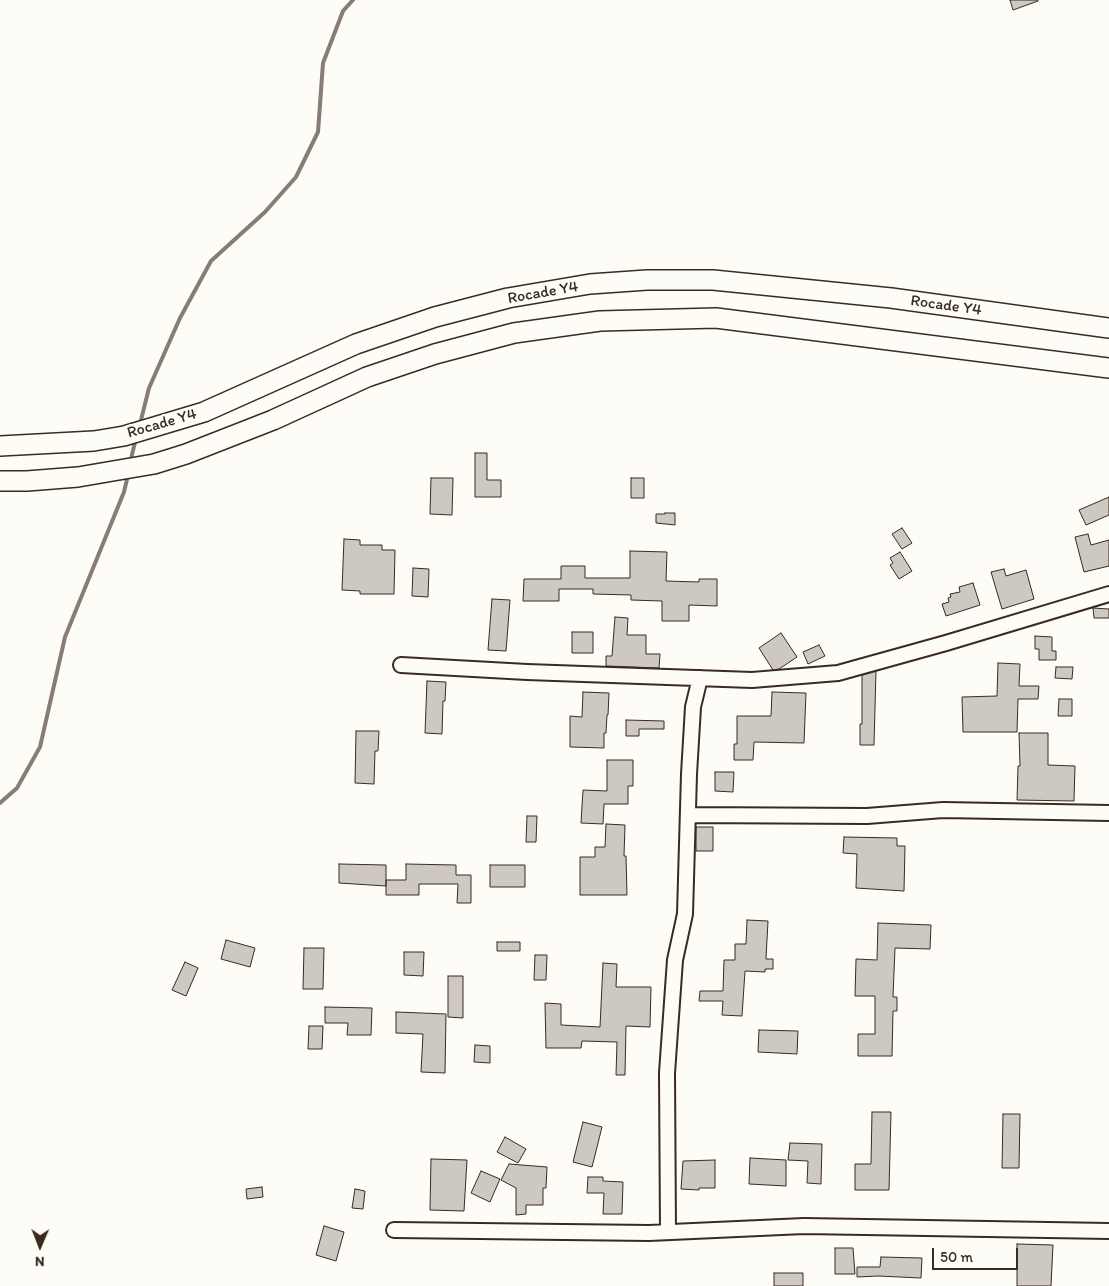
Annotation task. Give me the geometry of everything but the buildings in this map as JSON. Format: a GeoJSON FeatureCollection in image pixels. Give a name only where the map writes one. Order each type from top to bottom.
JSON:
{"type":"FeatureCollection","features":[{"type":"Feature","properties":{"kind":"highway","name":"Rocade Y4"},"geometry":{"type":"LineString","coordinates":[[0,446],[94,441],[124,436],[204,412],[365,341],[435,317],[508,298],[590,284],[647,280],[713,280],[890,298],[1109,328]]}},
{"type":"Feature","properties":{"kind":"highway","name":"Rocade Y4"},"geometry":{"type":"LineString","coordinates":[[0,481],[78,477],[154,464],[186,454],[273,420],[367,378],[435,354],[514,333],[600,321],[716,318],[1109,368]]}},
{"type":"Feature","properties":{"kind":"street"},"geometry":{"type":"LineString","coordinates":[[402,665],[527,672],[752,680],[838,673],[1109,594]]}},
{"type":"Feature","properties":{"kind":"street"},"geometry":{"type":"LineString","coordinates":[[668,1232],[666,1073],[675,960],[685,914],[693,708],[700,678]]}},
{"type":"Feature","properties":{"kind":"street"},"geometry":{"type":"LineString","coordinates":[[688,815],[867,816],[943,810],[1109,813]]}},
{"type":"Feature","properties":{"kind":"street"},"geometry":{"type":"LineString","coordinates":[[394,1230],[668,1232],[804,1226],[1109,1231]]}},
{"type":"Feature","properties":{"kind":"waterway"},"geometry":{"type":"LineString","coordinates":[[140,424],[149,388],[180,318],[211,261],[265,212],[296,177],[318,132],[323,63],[343,11],[353,0]]}},
{"type":"Feature","properties":{"kind":"waterway"},"geometry":{"type":"LineString","coordinates":[[130,463],[136,438]]}},
{"type":"Feature","properties":{"kind":"waterway"},"geometry":{"type":"LineString","coordinates":[[0,803],[17,788],[40,747],[65,637],[124,492],[128,475]]}}]}
